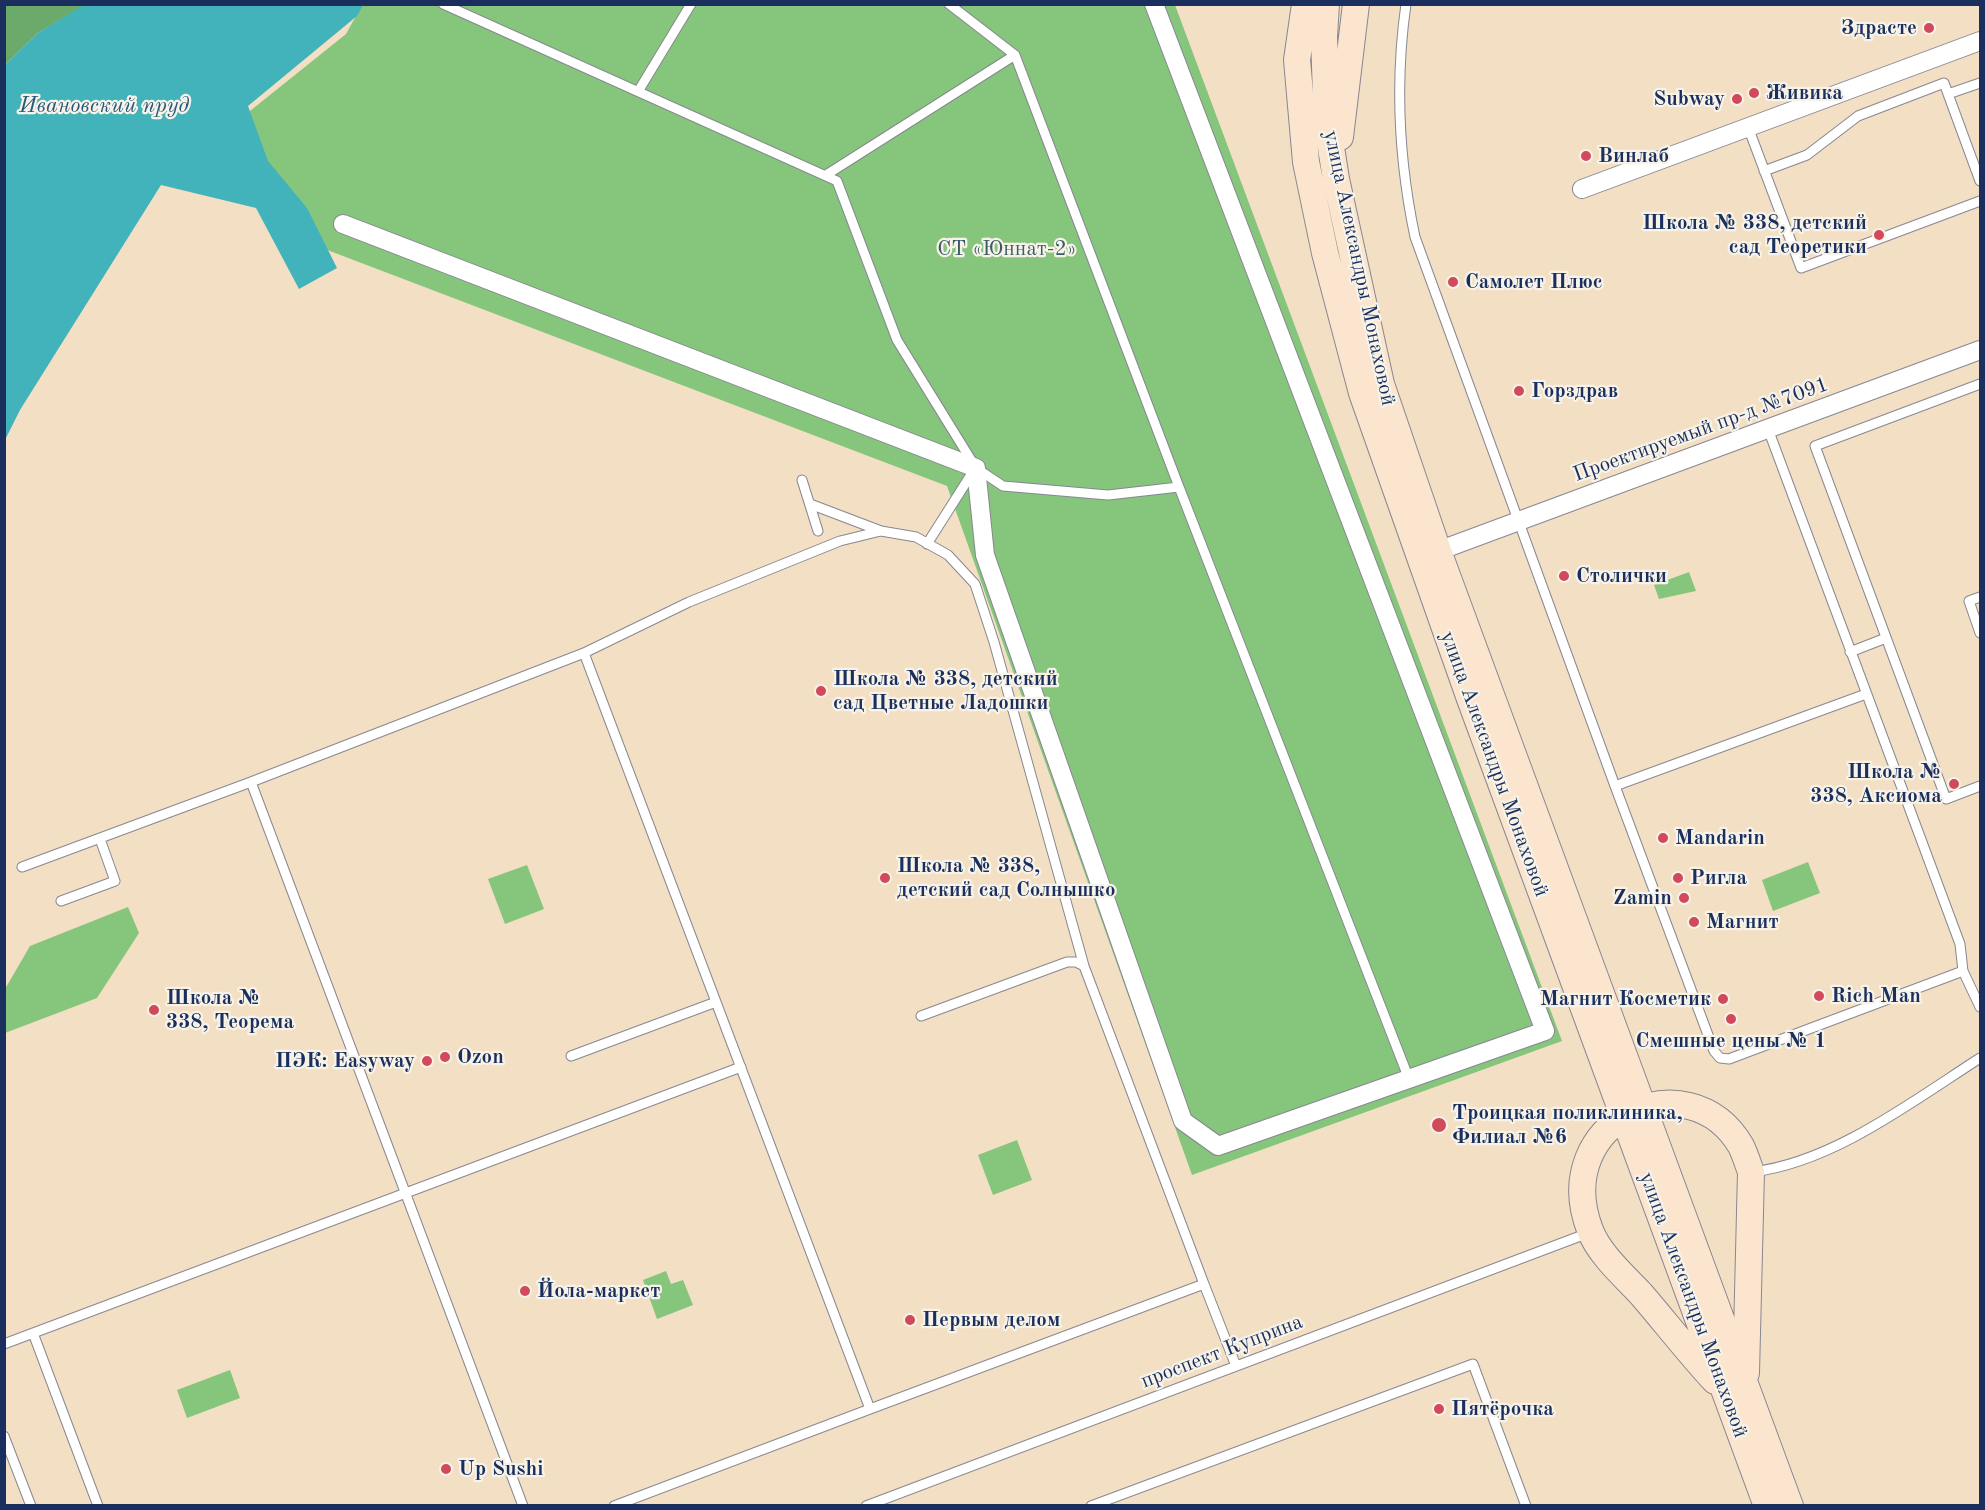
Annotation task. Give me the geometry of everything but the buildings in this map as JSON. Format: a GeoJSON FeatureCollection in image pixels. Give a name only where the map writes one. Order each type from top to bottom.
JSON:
{"type":"FeatureCollection","features":[{"type":"Feature","properties":{"kind":"main road"},"geometry":{"type":"LineString","coordinates":[[1291,4],[1297,60]]}},
{"type":"Feature","properties":{"kind":"main road","name":"улица Александры Монаховой"},"geometry":{"type":"LineString","coordinates":[[1305,4],[1297,60],[1306,162],[1325,253],[1362,393],[1470,699],[1633,1111]]}},
{"type":"Feature","properties":{"kind":"main road","name":"улица Александры Монаховой"},"geometry":{"type":"LineString","coordinates":[[1326,4],[1324,80],[1327,122],[1336,179],[1381,384],[1633,1111],[1735,1389],[1767,1506]]}},
{"type":"Feature","properties":{"kind":"main road"},"geometry":{"type":"LineString","coordinates":[[1336,179],[1349,42],[1356,4]]}},
{"type":"Feature","properties":{"kind":"main road"},"geometry":{"type":"LineString","coordinates":[[1664,1104],[1684,1106],[1706,1113],[1725,1126],[1741,1146],[1751,1172],[1735,1389],[1613,1263],[1591,1232],[1583,1205],[1584,1170],[1593,1147],[1609,1127],[1633,1111],[1664,1104]]}},
{"type":"Feature","properties":{"kind":"main road","name":"улица Александры Монаховой"},"geometry":{"type":"LineString","coordinates":[[1735,1389],[1790,1506]]}},
{"type":"Feature","properties":{"kind":"street"},"geometry":{"type":"LineString","coordinates":[[343,224],[976,468],[985,555],[1184,1121],[1218,1146],[1545,1030],[1154,4]]}},
{"type":"Feature","properties":{"kind":"street"},"geometry":{"type":"LineString","coordinates":[[1581,189],[1980,41]]}},
{"type":"Feature","properties":{"kind":"street","name":"Проектируемый пр-д №7091"},"geometry":{"type":"LineString","coordinates":[[1438,551],[1980,350]]}},
{"type":"Feature","properties":{"kind":"lane"},"geometry":{"type":"LineString","coordinates":[[443,4],[639,90],[837,181],[897,340],[976,468],[1003,486],[1108,495],[1179,487]]}},
{"type":"Feature","properties":{"kind":"lane"},"geometry":{"type":"LineString","coordinates":[[639,90],[691,4]]}},
{"type":"Feature","properties":{"kind":"lane"},"geometry":{"type":"LineString","coordinates":[[949,4],[1016,55],[1179,487],[1409,1079]]}},
{"type":"Feature","properties":{"kind":"lane"},"geometry":{"type":"LineString","coordinates":[[1406,4],[1401,64],[1401,123],[1403,159],[1413,227],[1518,522],[1714,1051],[1720,1058],[1729,1059],[1964,971]]}},
{"type":"Feature","properties":{"kind":"lane"},"geometry":{"type":"LineString","coordinates":[[826,175],[1016,55]]}},
{"type":"Feature","properties":{"kind":"lane"},"geometry":{"type":"LineString","coordinates":[[1764,171],[1806,155],[1858,116],[1944,83],[1980,181]]}},
{"type":"Feature","properties":{"kind":"lane"},"geometry":{"type":"LineString","coordinates":[[1948,94],[1980,83]]}},
{"type":"Feature","properties":{"kind":"lane"},"geometry":{"type":"LineString","coordinates":[[1748,127],[1801,268],[1980,201]]}},
{"type":"Feature","properties":{"kind":"lane"},"geometry":{"type":"LineString","coordinates":[[1980,384],[1815,446],[1946,799],[1980,786]]}},
{"type":"Feature","properties":{"kind":"lane"},"geometry":{"type":"LineString","coordinates":[[1768,429],[1960,944],[1964,971],[1980,1007]]}},
{"type":"Feature","properties":{"kind":"lane"},"geometry":{"type":"LineString","coordinates":[[927,543],[976,468]]}},
{"type":"Feature","properties":{"kind":"lane"},"geometry":{"type":"LineString","coordinates":[[802,480],[818,531]]}},
{"type":"Feature","properties":{"kind":"lane"},"geometry":{"type":"LineString","coordinates":[[810,504],[881,531],[916,537],[948,555],[975,584],[994,642],[1084,966],[1236,1366]]}},
{"type":"Feature","properties":{"kind":"lane"},"geometry":{"type":"LineString","coordinates":[[22,867],[251,782],[584,653],[689,602],[840,541],[881,531]]}},
{"type":"Feature","properties":{"kind":"lane"},"geometry":{"type":"LineString","coordinates":[[1980,597],[1969,602],[1980,633]]}},
{"type":"Feature","properties":{"kind":"lane"},"geometry":{"type":"LineString","coordinates":[[1850,652],[1886,638]]}},
{"type":"Feature","properties":{"kind":"lane"},"geometry":{"type":"LineString","coordinates":[[584,653],[870,1409]]}},
{"type":"Feature","properties":{"kind":"lane"},"geometry":{"type":"LineString","coordinates":[[1615,786],[1866,694]]}},
{"type":"Feature","properties":{"kind":"lane"},"geometry":{"type":"LineString","coordinates":[[251,782],[523,1506]]}},
{"type":"Feature","properties":{"kind":"lane"},"geometry":{"type":"LineString","coordinates":[[61,901],[115,881],[100,839]]}},
{"type":"Feature","properties":{"kind":"lane"},"geometry":{"type":"LineString","coordinates":[[921,1016],[1067,962],[1076,962],[1084,966]]}},
{"type":"Feature","properties":{"kind":"lane"},"geometry":{"type":"LineString","coordinates":[[571,1056],[716,1002]]}},
{"type":"Feature","properties":{"kind":"lane"},"geometry":{"type":"LineString","coordinates":[[1751,1172],[1789,1166],[1830,1150],[1980,1058]]}},
{"type":"Feature","properties":{"kind":"lane"},"geometry":{"type":"LineString","coordinates":[[4,1344],[741,1067]]}},
{"type":"Feature","properties":{"kind":"lane","name":"проспект Куприна"},"geometry":{"type":"LineString","coordinates":[[866,1506],[1591,1232]]}},
{"type":"Feature","properties":{"kind":"lane"},"geometry":{"type":"LineString","coordinates":[[614,1506],[1204,1284]]}},
{"type":"Feature","properties":{"kind":"lane"},"geometry":{"type":"LineString","coordinates":[[33,1333],[98,1506]]}},
{"type":"Feature","properties":{"kind":"lane"},"geometry":{"type":"LineString","coordinates":[[1097,1504],[1473,1364],[1526,1506]]}},
{"type":"Feature","properties":{"kind":"lane"},"geometry":{"type":"LineString","coordinates":[[4,1436],[31,1506]]}},
{"type":"Feature","properties":{"kind":"green space"},"geometry":{"type":"Polygon","coordinates":[[[5,5],[85,5],[38,33],[5,65],[5,5]]]}},
{"type":"Feature","properties":{"kind":"green space","name":"СТ «Юннат-2»"},"geometry":{"type":"Polygon","coordinates":[[[362,5],[1175,5],[1562,1041],[1192,1175],[947,486],[322,248],[261,156],[245,115],[346,34],[362,5]]]}},
{"type":"Feature","properties":{"kind":"green space"},"geometry":{"type":"Polygon","coordinates":[[[1689,572],[1696,591],[1659,599],[1654,585],[1689,572]]]}},
{"type":"Feature","properties":{"kind":"green space"},"geometry":{"type":"Polygon","coordinates":[[[1808,862],[1820,893],[1773,911],[1762,880],[1808,862]]]}},
{"type":"Feature","properties":{"kind":"green space"},"geometry":{"type":"Polygon","coordinates":[[[527,865],[544,909],[505,924],[488,879],[527,865]]]}},
{"type":"Feature","properties":{"kind":"green space"},"geometry":{"type":"Polygon","coordinates":[[[128,907],[139,933],[97,998],[5,1033],[5,989],[30,946],[128,907]]]}},
{"type":"Feature","properties":{"kind":"green space"},"geometry":{"type":"Polygon","coordinates":[[[1017,1140],[1032,1180],[993,1195],[978,1155],[1017,1140]]]}},
{"type":"Feature","properties":{"kind":"green space"},"geometry":{"type":"Polygon","coordinates":[[[666,1271],[671,1284],[683,1280],[693,1305],[657,1319],[643,1280],[666,1271]]]}},
{"type":"Feature","properties":{"kind":"green space"},"geometry":{"type":"Polygon","coordinates":[[[230,1370],[240,1398],[187,1418],[177,1390],[230,1370]]]}},
{"type":"Feature","properties":{"kind":"water","name":"Ивановский пруд"},"geometry":{"type":"Polygon","coordinates":[[[85,4],[363,5],[357,16],[248,106],[268,161],[307,208],[337,268],[299,289],[256,208],[161,185],[20,410],[5,440],[5,65],[38,33],[85,4]]]}},
{"type":"Feature","properties":{"kind":"place","name":"Здрасте"},"geometry":{"type":"Point","coordinates":[1929,28]}},
{"type":"Feature","properties":{"kind":"place","name":"Живика"},"geometry":{"type":"Point","coordinates":[1754,93]}},
{"type":"Feature","properties":{"kind":"place","name":"Subway"},"geometry":{"type":"Point","coordinates":[1737,99]}},
{"type":"Feature","properties":{"kind":"place","name":"Винлаб"},"geometry":{"type":"Point","coordinates":[1586,156]}},
{"type":"Feature","properties":{"kind":"place","name":"Школа № 338, детский сад Теоретики"},"geometry":{"type":"Point","coordinates":[1879,235]}},
{"type":"Feature","properties":{"kind":"place","name":"Самолет Плюс"},"geometry":{"type":"Point","coordinates":[1453,282]}},
{"type":"Feature","properties":{"kind":"place","name":"Горздрав"},"geometry":{"type":"Point","coordinates":[1519,391]}},
{"type":"Feature","properties":{"kind":"place","name":"Столички"},"geometry":{"type":"Point","coordinates":[1564,576]}},
{"type":"Feature","properties":{"kind":"place","name":"Школа № 338, детский сад Цветные Ладошки"},"geometry":{"type":"Point","coordinates":[821,691]}},
{"type":"Feature","properties":{"kind":"place","name":"Школа № 338, Аксиома"},"geometry":{"type":"Point","coordinates":[1954,784]}},
{"type":"Feature","properties":{"kind":"place","name":"Mandarin"},"geometry":{"type":"Point","coordinates":[1663,838]}},
{"type":"Feature","properties":{"kind":"place","name":"Школа № 338, детский сад Солнышко"},"geometry":{"type":"Point","coordinates":[885,878]}},
{"type":"Feature","properties":{"kind":"place","name":"Ригла"},"geometry":{"type":"Point","coordinates":[1678,878]}},
{"type":"Feature","properties":{"kind":"place","name":"Zamin"},"geometry":{"type":"Point","coordinates":[1684,898]}},
{"type":"Feature","properties":{"kind":"place","name":"Магнит"},"geometry":{"type":"Point","coordinates":[1694,922]}},
{"type":"Feature","properties":{"kind":"place","name":"Rich Man"},"geometry":{"type":"Point","coordinates":[1819,996]}},
{"type":"Feature","properties":{"kind":"place","name":"Магнит Косметик"},"geometry":{"type":"Point","coordinates":[1723,999]}},
{"type":"Feature","properties":{"kind":"place","name":"Школа № 338, Теорема"},"geometry":{"type":"Point","coordinates":[154,1010]}},
{"type":"Feature","properties":{"kind":"place","name":"Смешные цены № 1"},"geometry":{"type":"Point","coordinates":[1731,1019]}},
{"type":"Feature","properties":{"kind":"place","name":"Ozon"},"geometry":{"type":"Point","coordinates":[445,1057]}},
{"type":"Feature","properties":{"kind":"place","name":"ПЭК: Easyway"},"geometry":{"type":"Point","coordinates":[427,1061]}},
{"type":"Feature","properties":{"kind":"place","name":"Троицкая поликлиника, Филиал №6"},"geometry":{"type":"Point","coordinates":[1439,1125]}},
{"type":"Feature","properties":{"kind":"place","name":"Йола-маркет"},"geometry":{"type":"Point","coordinates":[525,1291]}},
{"type":"Feature","properties":{"kind":"place","name":"Первым делом"},"geometry":{"type":"Point","coordinates":[910,1320]}},
{"type":"Feature","properties":{"kind":"place","name":"Пятёрочка"},"geometry":{"type":"Point","coordinates":[1439,1409]}},
{"type":"Feature","properties":{"kind":"place","name":"Up Sushi"},"geometry":{"type":"Point","coordinates":[446,1469]}}]}
